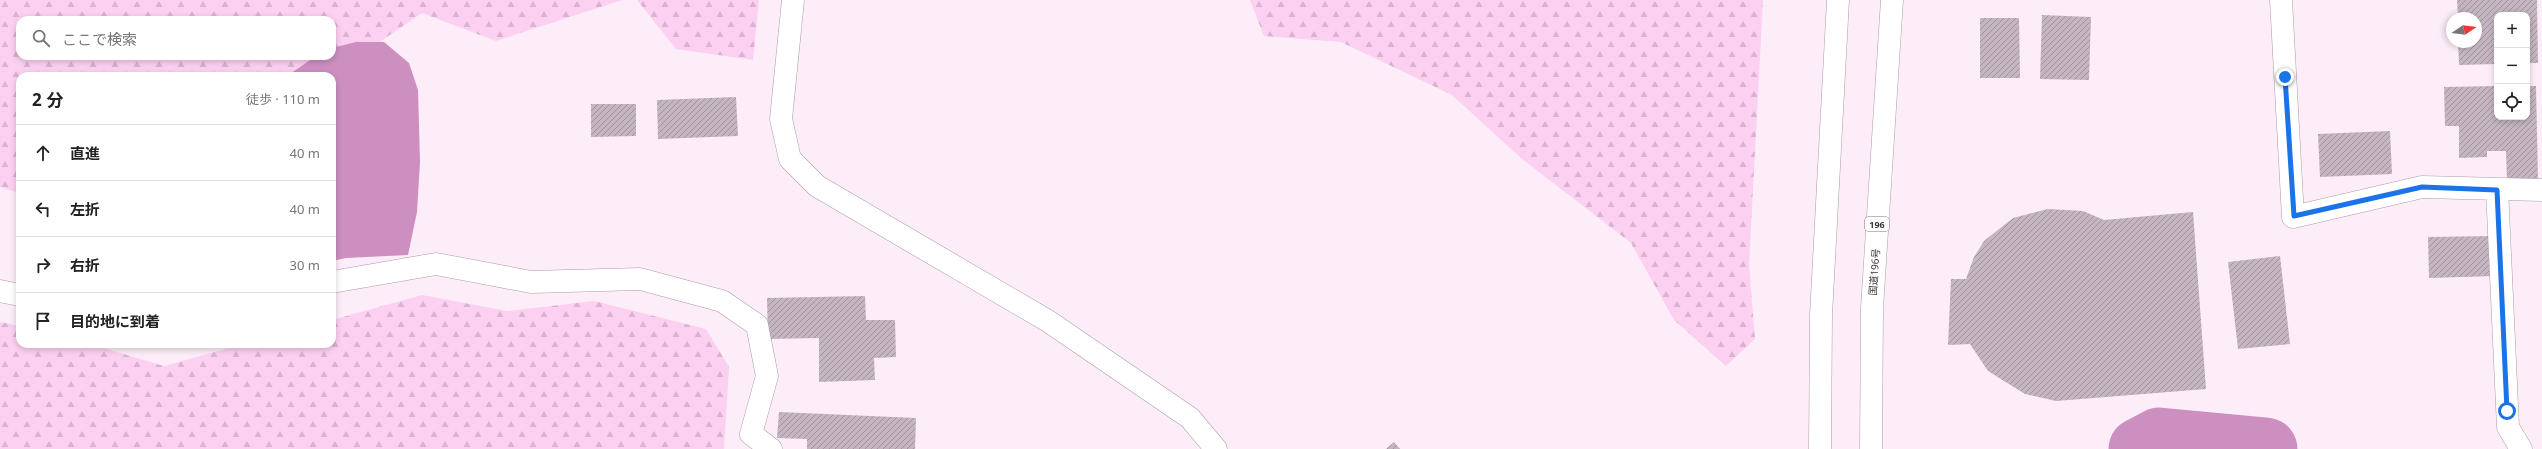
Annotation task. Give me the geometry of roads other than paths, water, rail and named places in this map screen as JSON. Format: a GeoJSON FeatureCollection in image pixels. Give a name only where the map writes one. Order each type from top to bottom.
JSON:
{"type":"FeatureCollection","features":[{"type":"Feature","properties":{"kind":"main road"},"geometry":{"type":"LineString","coordinates":[[793,0],[781,119],[790,159],[817,186],[1048,321],[1190,418],[1216,449]]}},
{"type":"Feature","properties":{"kind":"main road"},"geometry":{"type":"LineString","coordinates":[[1820,449],[1821,315],[1838,0]]}},
{"type":"Feature","properties":{"kind":"main road","name":"国道196号"},"geometry":{"type":"LineString","coordinates":[[1870,449],[1872,308],[1892,0]]}},
{"type":"Feature","properties":{"kind":"main road"},"geometry":{"type":"LineString","coordinates":[[2281,0],[2294,216],[2422,187],[2542,190]]}},
{"type":"Feature","properties":{"kind":"main road"},"geometry":{"type":"LineString","coordinates":[[2497,190],[2508,426],[2521,449]]}},
{"type":"Feature","properties":{"kind":"main road"},"geometry":{"type":"LineString","coordinates":[[336,281],[436,264],[531,282],[640,279],[722,301],[757,325],[767,376],[751,434],[771,449]]}},
{"type":"Feature","properties":{"kind":"main road"},"geometry":{"type":"LineString","coordinates":[[0,291],[16,294]]}},
{"type":"Feature","properties":{"kind":"waterway"},"geometry":{"type":"LineString","coordinates":[[2140,449],[2159,439],[2266,449]]}}]}
